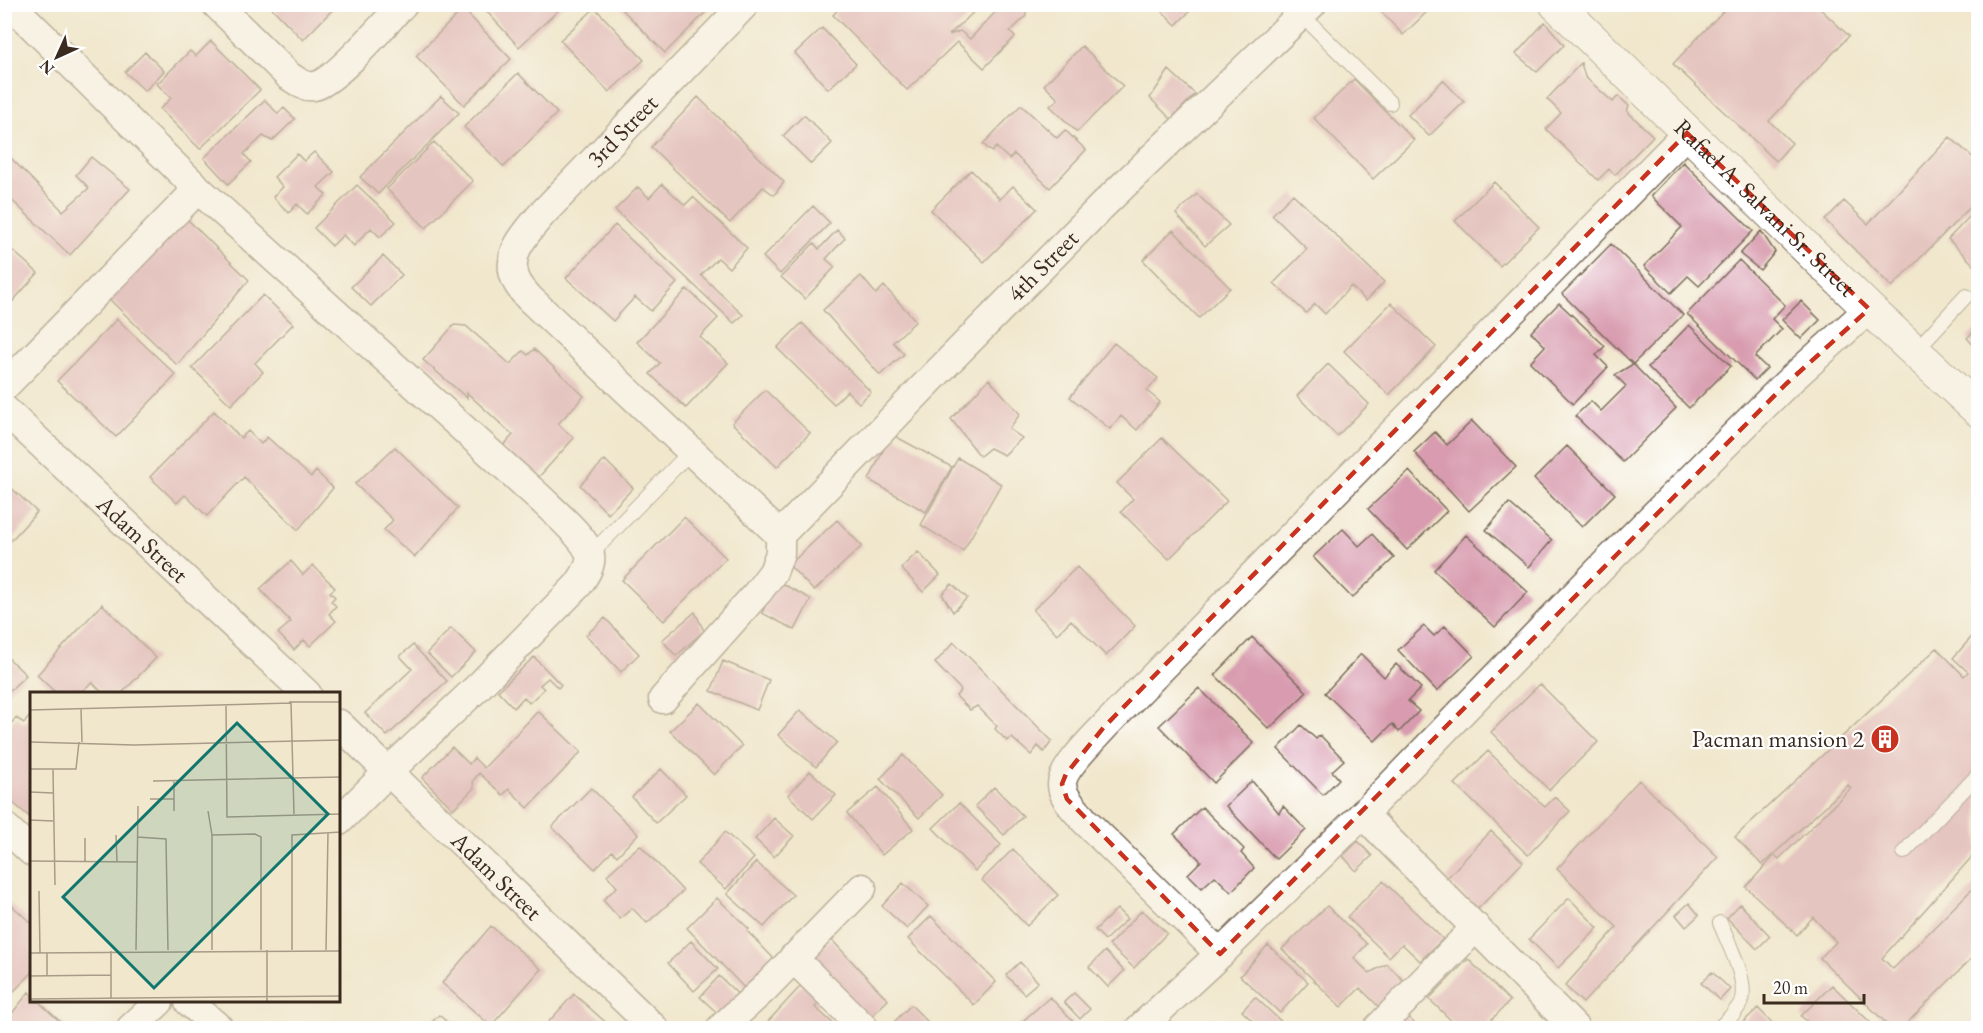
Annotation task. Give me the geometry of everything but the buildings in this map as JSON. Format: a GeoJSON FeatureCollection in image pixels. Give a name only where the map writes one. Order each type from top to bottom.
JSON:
{"type":"FeatureCollection","features":[{"type":"Feature","properties":{"kind":"street"},"geometry":{"type":"LineString","coordinates":[[10,4],[198,189],[540,498],[578,535],[590,555],[588,570],[578,585],[479,686],[340,820]]}},
{"type":"Feature","properties":{"kind":"street"},"geometry":{"type":"LineString","coordinates":[[216,4],[289,76],[303,85],[314,86],[323,83],[336,73],[403,4]]}},
{"type":"Feature","properties":{"kind":"street","name":"3rd Street"},"geometry":{"type":"LineString","coordinates":[[691,451],[529,298],[517,282],[512,265],[516,248],[542,214],[745,4]]}},
{"type":"Feature","properties":{"kind":"street","name":"Rafael A. Salvani Sr. Street"},"geometry":{"type":"LineString","coordinates":[[1556,4],[1869,309],[1978,410]]}},
{"type":"Feature","properties":{"kind":"street","name":"4th Street"},"geometry":{"type":"LineString","coordinates":[[780,535],[1102,206],[1307,10]]}},
{"type":"Feature","properties":{"kind":"street"},"geometry":{"type":"LineString","coordinates":[[1220,954],[1067,799],[1062,784],[1066,774],[1079,755],[1112,718],[1687,133]]}},
{"type":"Feature","properties":{"kind":"street"},"geometry":{"type":"LineString","coordinates":[[4,387],[198,189]]}},
{"type":"Feature","properties":{"kind":"street"},"geometry":{"type":"LineString","coordinates":[[1140,1029],[1363,814],[1786,384],[1869,309]]}},
{"type":"Feature","properties":{"kind":"street","name":"Adam Street"},"geometry":{"type":"LineString","coordinates":[[4,410],[305,692]]}},
{"type":"Feature","properties":{"kind":"street"},"geometry":{"type":"LineString","coordinates":[[663,699],[773,572],[780,552],[780,535],[691,451]]}},
{"type":"Feature","properties":{"kind":"street","name":"Adam Street"},"geometry":{"type":"LineString","coordinates":[[340,725],[654,1029]]}},
{"type":"Feature","properties":{"kind":"street"},"geometry":{"type":"LineString","coordinates":[[1363,814],[1575,1029]]}},
{"type":"Feature","properties":{"kind":"street"},"geometry":{"type":"LineString","coordinates":[[4,826],[30,850]]}},
{"type":"Feature","properties":{"kind":"street"},"geometry":{"type":"LineString","coordinates":[[722,1029],[862,888]]}},
{"type":"Feature","properties":{"kind":"street"},"geometry":{"type":"LineString","coordinates":[[1378,1029],[1476,927]]}},
{"type":"Feature","properties":{"kind":"street"},"geometry":{"type":"LineString","coordinates":[[793,958],[864,1029]]}},
{"type":"Feature","properties":{"kind":"street"},"geometry":{"type":"LineString","coordinates":[[131,1029],[158,1003]]}},
{"type":"Feature","properties":{"kind":"street"},"geometry":{"type":"LineString","coordinates":[[190,1003],[219,1029]]}},
{"type":"Feature","properties":{"kind":"lane"},"geometry":{"type":"LineString","coordinates":[[1307,10],[1390,103]]}},
{"type":"Feature","properties":{"kind":"lane"},"geometry":{"type":"LineString","coordinates":[[1915,351],[1966,297]]}},
{"type":"Feature","properties":{"kind":"lane"},"geometry":{"type":"LineString","coordinates":[[590,555],[691,451]]}},
{"type":"Feature","properties":{"kind":"lane"},"geometry":{"type":"LineString","coordinates":[[1904,852],[1978,775]]}},
{"type":"Feature","properties":{"kind":"lane"},"geometry":{"type":"LineString","coordinates":[[1719,1029],[1742,1001],[1743,985],[1720,923]]}},
{"type":"Feature","properties":{"kind":"highlighted area"},"geometry":{"type":"Polygon","coordinates":[[[1687,133],[1869,309],[1786,384],[1220,954],[1067,799],[1062,784],[1066,774],[1104,727],[1687,133]]]}},
{"type":"Feature","properties":{"kind":"place","name":"Pacman mansion 2"},"geometry":{"type":"Point","coordinates":[1885,739]}}]}
